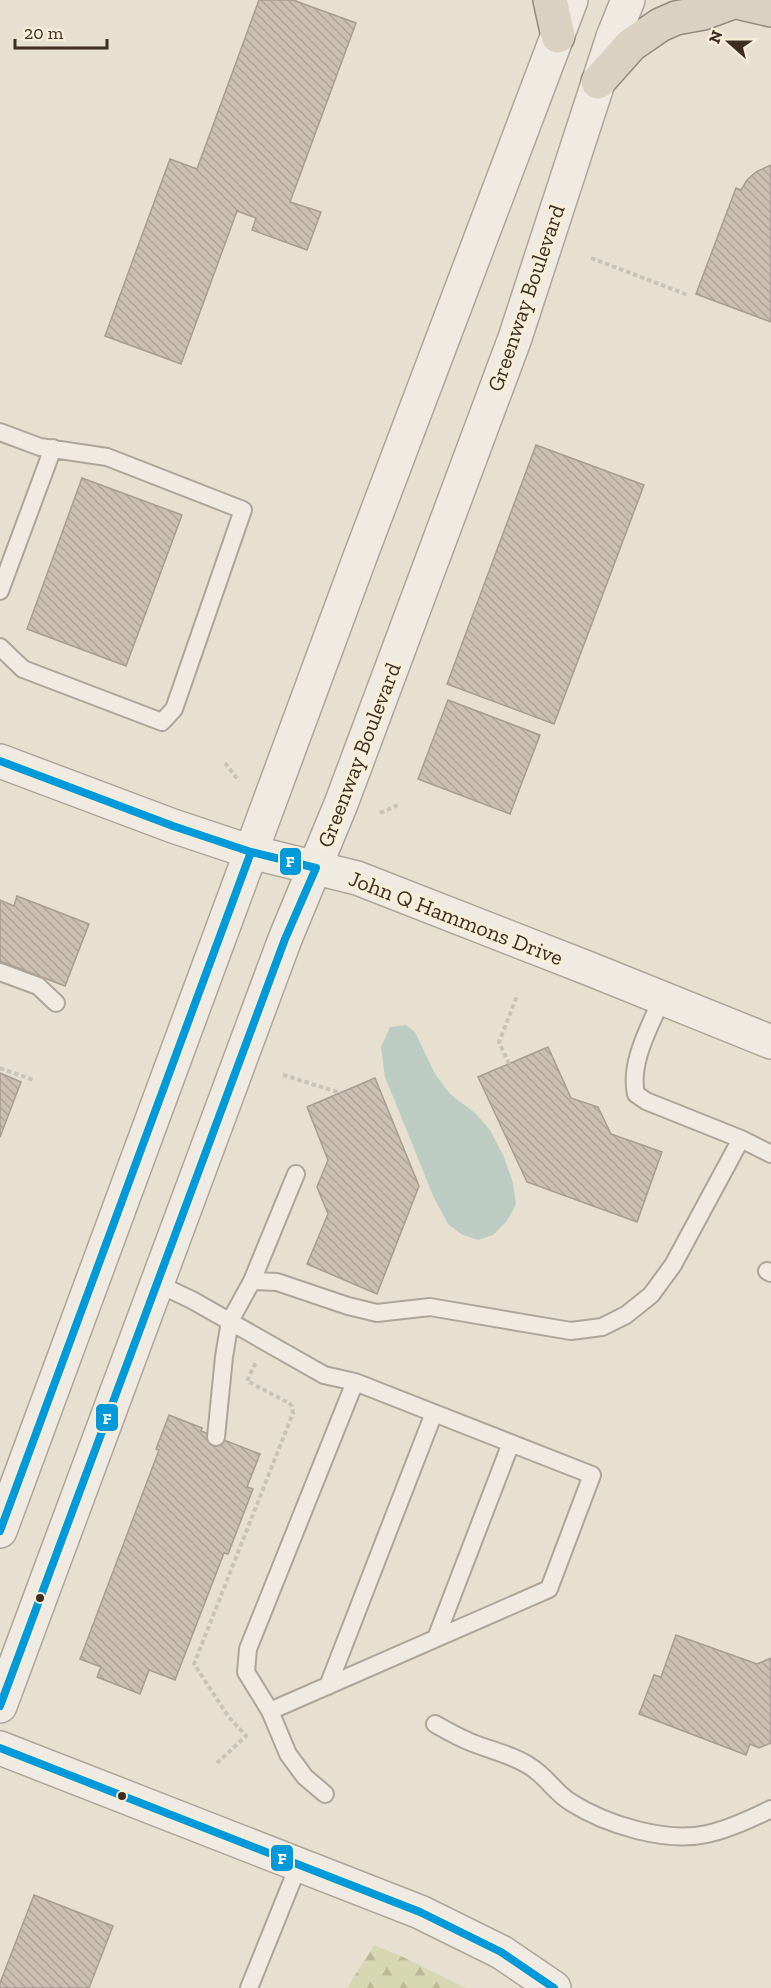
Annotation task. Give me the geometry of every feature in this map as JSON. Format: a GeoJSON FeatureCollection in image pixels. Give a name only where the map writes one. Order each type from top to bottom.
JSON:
{"type":"FeatureCollection","features":[{"type":"Feature","properties":{"kind":"highway"},"geometry":{"type":"LineString","coordinates":[[550,0],[558,36]]}},
{"type":"Feature","properties":{"kind":"highway"},"geometry":{"type":"LineString","coordinates":[[598,82],[631,45],[660,25],[676,18],[703,13],[730,1],[771,10]]}},
{"type":"Feature","properties":{"kind":"street"},"geometry":{"type":"LineString","coordinates":[[0,1531],[398,456],[571,0]]}},
{"type":"Feature","properties":{"kind":"street","name":"Greenway Boulevard"},"geometry":{"type":"LineString","coordinates":[[0,1706],[285,939],[341,804],[515,338],[598,82],[628,0]]}},
{"type":"Feature","properties":{"kind":"street","name":"John Q Hammons Drive"},"geometry":{"type":"LineString","coordinates":[[0,761],[172,826],[251,852],[357,878],[771,1042]]}},
{"type":"Feature","properties":{"kind":"street"},"geometry":{"type":"LineString","coordinates":[[0,1748],[420,1912],[501,1952],[554,1988]]}},
{"type":"Feature","properties":{"kind":"lane"},"geometry":{"type":"LineString","coordinates":[[0,432],[40,447],[107,456],[243,510],[174,709],[162,722],[23,669],[0,647]]}},
{"type":"Feature","properties":{"kind":"lane"},"geometry":{"type":"LineString","coordinates":[[0,591],[53,448]]}},
{"type":"Feature","properties":{"kind":"lane"},"geometry":{"type":"LineString","coordinates":[[0,972],[38,986],[56,1003]]}},
{"type":"Feature","properties":{"kind":"lane"},"geometry":{"type":"LineString","coordinates":[[662,998],[636,1065],[633,1080],[636,1094],[646,1101],[741,1139],[771,1154]]}},
{"type":"Feature","properties":{"kind":"lane"},"geometry":{"type":"LineString","coordinates":[[252,1281],[277,1282],[348,1306],[377,1313],[430,1307],[571,1331],[602,1327],[626,1315],[651,1295],[674,1265],[741,1139]]}},
{"type":"Feature","properties":{"kind":"lane"},"geometry":{"type":"LineString","coordinates":[[216,1437],[230,1321],[252,1281],[296,1174]]}},
{"type":"Feature","properties":{"kind":"lane"},"geometry":{"type":"LineString","coordinates":[[156,1283],[230,1321],[324,1375],[354,1382],[592,1475],[549,1589],[270,1711]]}},
{"type":"Feature","properties":{"kind":"lane"},"geometry":{"type":"LineString","coordinates":[[326,1794],[305,1777],[288,1754],[270,1711],[246,1672],[248,1649],[354,1382]]}},
{"type":"Feature","properties":{"kind":"lane"},"geometry":{"type":"LineString","coordinates":[[328,1686],[434,1413]]}},
{"type":"Feature","properties":{"kind":"lane"},"geometry":{"type":"LineString","coordinates":[[436,1638],[511,1443]]}},
{"type":"Feature","properties":{"kind":"lane"},"geometry":{"type":"LineString","coordinates":[[435,1724],[466,1741],[530,1766],[548,1779],[569,1802],[597,1818],[643,1831],[675,1836],[706,1834],[746,1821],[771,1809]]}},
{"type":"Feature","properties":{"kind":"lane"},"geometry":{"type":"LineString","coordinates":[[249,1988],[299,1864]]}},
{"type":"Feature","properties":{"kind":"path"},"geometry":{"type":"LineString","coordinates":[[591,258],[688,295]]}},
{"type":"Feature","properties":{"kind":"path"},"geometry":{"type":"LineString","coordinates":[[225,763],[239,781]]}},
{"type":"Feature","properties":{"kind":"path"},"geometry":{"type":"LineString","coordinates":[[380,813],[398,805]]}},
{"type":"Feature","properties":{"kind":"path"},"geometry":{"type":"LineString","coordinates":[[509,1064],[500,1042],[517,996]]}},
{"type":"Feature","properties":{"kind":"path"},"geometry":{"type":"LineString","coordinates":[[0,1068],[33,1080]]}},
{"type":"Feature","properties":{"kind":"path"},"geometry":{"type":"LineString","coordinates":[[283,1075],[341,1093]]}},
{"type":"Feature","properties":{"kind":"path"},"geometry":{"type":"LineString","coordinates":[[217,1763],[246,1736],[223,1708],[194,1664],[293,1413],[289,1403],[247,1381],[266,1342]]}},
{"type":"Feature","properties":{"kind":"green space"},"geometry":{"type":"Polygon","coordinates":[[[374,1945],[403,1957],[466,1988],[347,1988],[374,1945]]]}},
{"type":"Feature","properties":{"kind":"shaded area"},"geometry":{"type":"Polygon","coordinates":[[[406,1025],[415,1032],[435,1074],[450,1094],[475,1113],[490,1130],[504,1157],[513,1183],[516,1205],[506,1222],[493,1235],[478,1240],[461,1234],[448,1224],[434,1198],[385,1077],[381,1047],[390,1027],[406,1025]]]}},
{"type":"Feature","properties":{"kind":"building"},"geometry":{"type":"Polygon","coordinates":[[[259,0],[293,0],[356,23],[290,202],[321,212],[307,250],[252,230],[256,218],[237,211],[181,364],[105,336],[170,159],[197,169],[259,0]]]}},
{"type":"Feature","properties":{"kind":"building"},"geometry":{"type":"Polygon","coordinates":[[[771,165],[771,322],[696,294],[736,188],[741,190],[756,172],[771,165]]]}},
{"type":"Feature","properties":{"kind":"building"},"geometry":{"type":"Polygon","coordinates":[[[536,445],[644,485],[554,724],[447,684],[536,445]]]}},
{"type":"Feature","properties":{"kind":"building"},"geometry":{"type":"Polygon","coordinates":[[[82,478],[182,515],[126,666],[27,629],[82,478]]]}},
{"type":"Feature","properties":{"kind":"building"},"geometry":{"type":"Polygon","coordinates":[[[448,700],[540,735],[510,814],[418,779],[448,700]]]}},
{"type":"Feature","properties":{"kind":"building"},"geometry":{"type":"Polygon","coordinates":[[[17,896],[89,924],[65,986],[0,961],[0,900],[14,906],[17,896]]]}},
{"type":"Feature","properties":{"kind":"building"},"geometry":{"type":"Polygon","coordinates":[[[548,1047],[571,1098],[598,1107],[611,1134],[662,1152],[637,1222],[527,1182],[478,1077],[548,1047]]]}},
{"type":"Feature","properties":{"kind":"building"},"geometry":{"type":"Polygon","coordinates":[[[0,1073],[21,1082],[0,1137],[0,1073]]]}},
{"type":"Feature","properties":{"kind":"building"},"geometry":{"type":"Polygon","coordinates":[[[375,1078],[419,1186],[377,1294],[307,1264],[328,1214],[317,1187],[328,1160],[307,1107],[375,1078]]]}},
{"type":"Feature","properties":{"kind":"building"},"geometry":{"type":"Polygon","coordinates":[[[169,1415],[202,1428],[201,1431],[260,1454],[247,1487],[253,1489],[228,1554],[224,1553],[175,1680],[149,1670],[140,1694],[97,1677],[101,1667],[80,1659],[159,1450],[156,1449],[169,1415]]]}},
{"type":"Feature","properties":{"kind":"building"},"geometry":{"type":"Polygon","coordinates":[[[676,1635],[757,1664],[771,1658],[771,1743],[759,1748],[750,1744],[746,1755],[639,1714],[654,1675],[661,1677],[676,1635]]]}},
{"type":"Feature","properties":{"kind":"building"},"geometry":{"type":"Polygon","coordinates":[[[34,1895],[113,1926],[89,1988],[0,1988],[34,1895]]]}},
{"type":"Feature","properties":{"kind":"transit line","name":"F"},"geometry":{"type":"LineString","coordinates":[[0,761],[173,826],[251,852],[316,868],[285,939],[0,1706]]}},
{"type":"Feature","properties":{"kind":"transit line","name":"F"},"geometry":{"type":"LineString","coordinates":[[0,1531],[251,852]]}},
{"type":"Feature","properties":{"kind":"transit line","name":"F"},"geometry":{"type":"LineString","coordinates":[[0,1748],[420,1912],[501,1952],[554,1988]]}}]}
